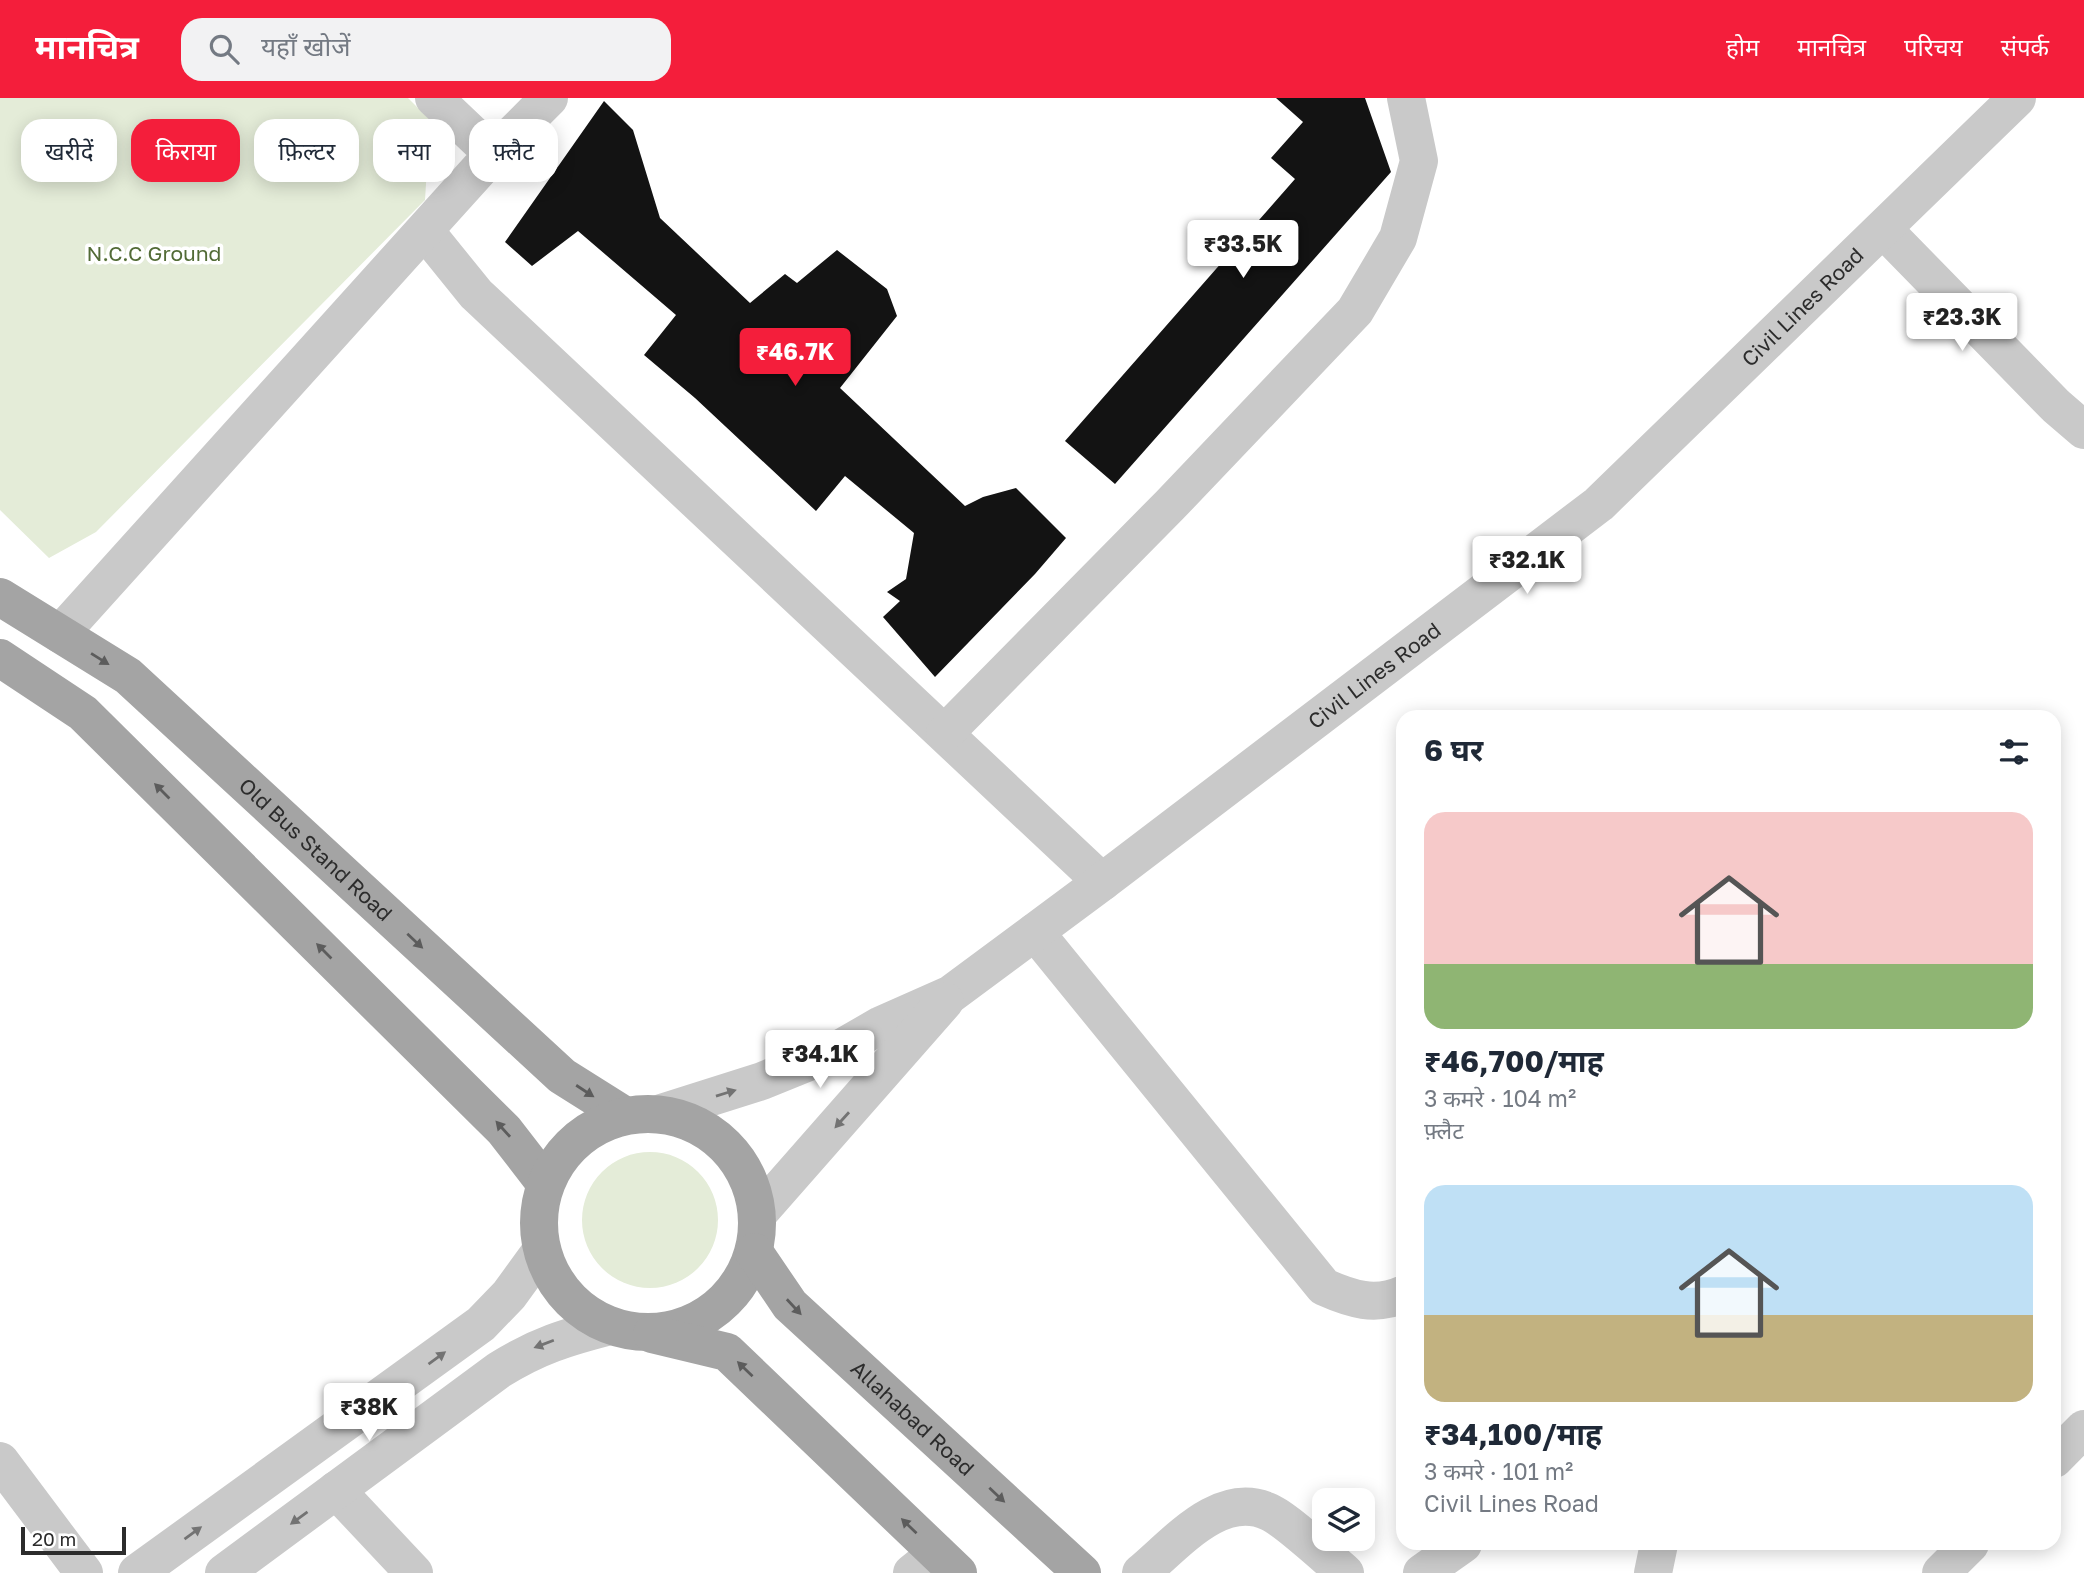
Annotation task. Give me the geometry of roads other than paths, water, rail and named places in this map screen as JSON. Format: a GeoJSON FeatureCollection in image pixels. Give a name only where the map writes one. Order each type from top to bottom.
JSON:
{"type":"FeatureCollection","features":[{"type":"Feature","properties":{"kind":"main road","name":"Old Bus Stand Road"},"geometry":{"type":"LineString","coordinates":[[0,597],[128,676],[562,1076],[624,1115]]}},
{"type":"Feature","properties":{"kind":"main road"},"geometry":{"type":"LineString","coordinates":[[0,657],[83,713],[505,1130],[545,1182]]}},
{"type":"Feature","properties":{"kind":"main road"},"geometry":{"type":"LineString","coordinates":[[627,1329],[678,1329],[712,1312],[738,1286],[754,1252],[757,1215],[748,1178],[727,1147],[696,1124],[661,1113],[624,1115],[589,1129],[563,1153],[545,1182],[538,1216],[541,1251],[556,1283],[579,1309],[627,1329],[727,1352],[936,1566]]}},
{"type":"Feature","properties":{"kind":"main road","name":"Allahabad Road"},"geometry":{"type":"LineString","coordinates":[[754,1252],[790,1305],[1082,1573]]}},
{"type":"Feature","properties":{"kind":"street"},"geometry":{"type":"LineString","coordinates":[[435,98],[469,131]]}},
{"type":"Feature","properties":{"kind":"street"},"geometry":{"type":"LineString","coordinates":[[528,119],[549,98]]}},
{"type":"Feature","properties":{"kind":"street"},"geometry":{"type":"LineString","coordinates":[[945,733],[1160,515],[1354,311],[1398,238],[1419,161],[1406,98]]}},
{"type":"Feature","properties":{"kind":"street","name":"Civil Lines Road"},"geometry":{"type":"LineString","coordinates":[[757,1215],[951,994],[1598,504],[1884,230],[2017,98]]}},
{"type":"Feature","properties":{"kind":"street"},"geometry":{"type":"LineString","coordinates":[[60,634],[469,182]]}},
{"type":"Feature","properties":{"kind":"street"},"geometry":{"type":"LineString","coordinates":[[1884,230],[2056,406],[2084,430]]}},
{"type":"Feature","properties":{"kind":"street"},"geometry":{"type":"LineString","coordinates":[[425,232],[476,294],[1102,882]]}},
{"type":"Feature","properties":{"kind":"street"},"geometry":{"type":"LineString","coordinates":[[1035,932],[1324,1287],[1359,1302],[1396,1297]]}},
{"type":"Feature","properties":{"kind":"street","name":"Civil Lines Road"},"geometry":{"type":"LineString","coordinates":[[661,1113],[762,1082],[836,1051],[881,1025],[951,994]]}},
{"type":"Feature","properties":{"kind":"street"},"geometry":{"type":"LineString","coordinates":[[137,1573],[481,1324],[509,1295],[541,1251]]}},
{"type":"Feature","properties":{"kind":"street"},"geometry":{"type":"LineString","coordinates":[[224,1573],[499,1370],[532,1349],[627,1329]]}},
{"type":"Feature","properties":{"kind":"street"},"geometry":{"type":"LineString","coordinates":[[2061,1452],[2084,1429]]}},
{"type":"Feature","properties":{"kind":"street"},"geometry":{"type":"LineString","coordinates":[[0,1461],[84,1573]]}},
{"type":"Feature","properties":{"kind":"street"},"geometry":{"type":"LineString","coordinates":[[336,1490],[414,1573]]}},
{"type":"Feature","properties":{"kind":"street"},"geometry":{"type":"LineString","coordinates":[[1140,1573],[1208,1517],[1239,1504],[1270,1512],[1345,1573]]}},
{"type":"Feature","properties":{"kind":"street"},"geometry":{"type":"LineString","coordinates":[[1040,1534],[1063,1573]]}},
{"type":"Feature","properties":{"kind":"street"},"geometry":{"type":"LineString","coordinates":[[1422,1573],[1455,1550]]}},
{"type":"Feature","properties":{"kind":"street"},"geometry":{"type":"LineString","coordinates":[[1653,1573],[1658,1550]]}},
{"type":"Feature","properties":{"kind":"street"},"geometry":{"type":"LineString","coordinates":[[1941,1573],[1964,1550]]}},
{"type":"Feature","properties":{"kind":"park label","name":"N.C.C Ground"},"geometry":{"type":"Point","coordinates":[154,253]}}]}
